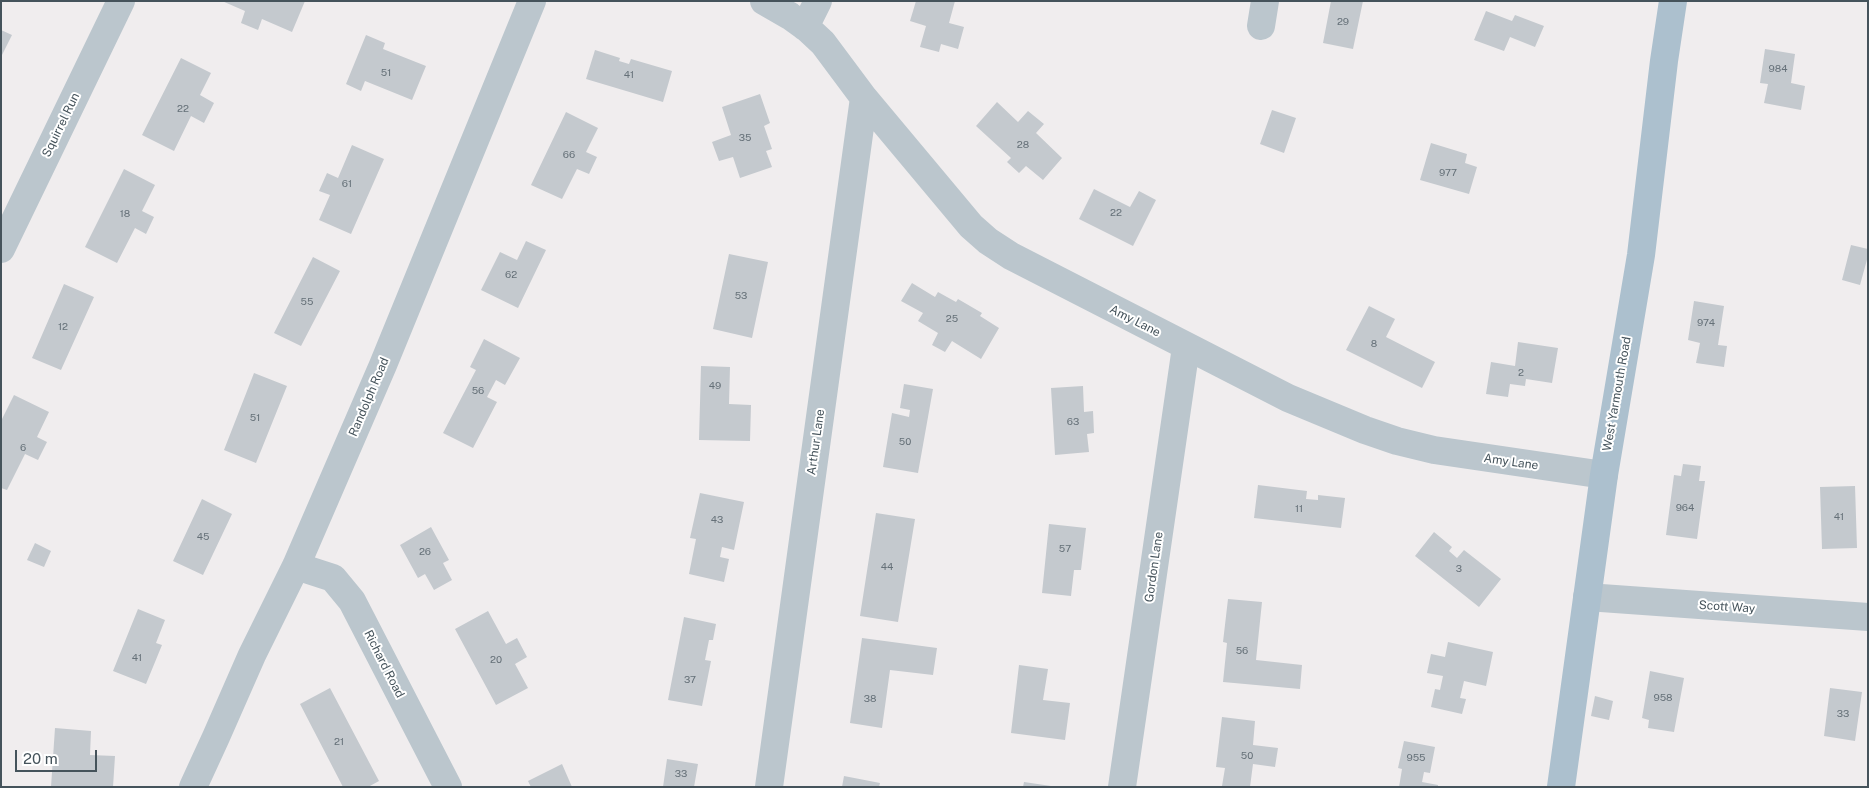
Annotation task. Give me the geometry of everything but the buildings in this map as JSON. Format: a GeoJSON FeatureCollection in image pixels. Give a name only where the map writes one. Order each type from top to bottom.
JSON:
{"type":"FeatureCollection","features":[{"type":"Feature","properties":{"kind":"main road","name":"West Yarmouth Road"},"geometry":{"type":"LineString","coordinates":[[1561,787],[1604,475],[1641,255],[1673,1]]}},
{"type":"Feature","properties":{"kind":"street","name":"Squirrel Run"},"geometry":{"type":"LineString","coordinates":[[1,249],[121,1]]}},
{"type":"Feature","properties":{"kind":"street","name":"Randolph Road"},"geometry":{"type":"LineString","coordinates":[[193,787],[252,655],[296,566],[383,365],[532,1]]}},
{"type":"Feature","properties":{"kind":"street","name":"Amy Lane"},"geometry":{"type":"LineString","coordinates":[[764,1],[805,27],[835,57],[864,98],[954,207],[988,241],[1010,256],[1288,398],[1397,441],[1434,450],[1604,475]]}},
{"type":"Feature","properties":{"kind":"street"},"geometry":{"type":"LineString","coordinates":[[805,27],[818,1]]}},
{"type":"Feature","properties":{"kind":"street","name":"Arthur Lane"},"geometry":{"type":"LineString","coordinates":[[769,787],[864,98]]}},
{"type":"Feature","properties":{"kind":"street","name":"Gordon Lane"},"geometry":{"type":"LineString","coordinates":[[1122,787],[1186,347]]}},
{"type":"Feature","properties":{"kind":"street","name":"Richard Road"},"geometry":{"type":"LineString","coordinates":[[296,566],[333,578],[352,601],[448,787]]}},
{"type":"Feature","properties":{"kind":"street","name":"Scott Way"},"geometry":{"type":"LineString","coordinates":[[1587,597],[1868,617]]}}]}
